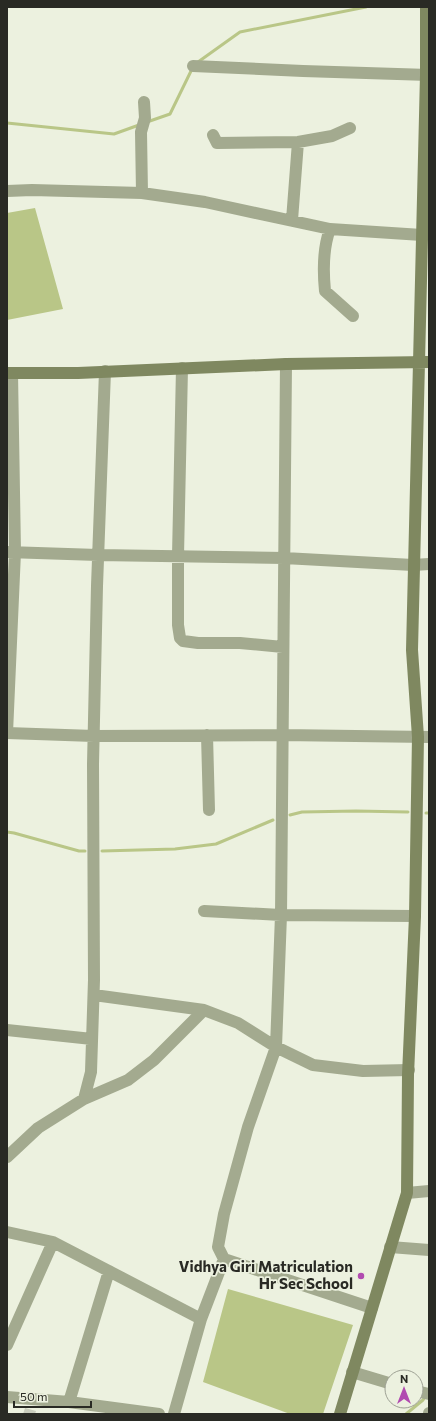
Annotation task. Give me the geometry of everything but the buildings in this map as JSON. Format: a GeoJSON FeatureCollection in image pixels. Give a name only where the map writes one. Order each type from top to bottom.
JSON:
{"type":"FeatureCollection","features":[{"type":"Feature","properties":{"kind":"street"},"geometry":{"type":"LineString","coordinates":[[340,1414],[407,1193],[408,1070],[423,737],[412,650],[413,565],[424,362],[422,235],[426,190],[428,75],[426,7]]}},
{"type":"Feature","properties":{"kind":"street"},"geometry":{"type":"LineString","coordinates":[[193,66],[428,75]]}},
{"type":"Feature","properties":{"kind":"street"},"geometry":{"type":"LineString","coordinates":[[142,193],[141,132],[145,118],[144,102]]}},
{"type":"Feature","properties":{"kind":"street"},"geometry":{"type":"LineString","coordinates":[[213,135],[217,143],[298,142],[332,136],[350,128]]}},
{"type":"Feature","properties":{"kind":"street"},"geometry":{"type":"LineString","coordinates":[[292,220],[298,142]]}},
{"type":"Feature","properties":{"kind":"street"},"geometry":{"type":"LineString","coordinates":[[7,191],[32,190],[142,193],[205,202],[330,229],[422,235]]}},
{"type":"Feature","properties":{"kind":"street"},"geometry":{"type":"LineString","coordinates":[[330,229],[327,238],[323,274],[325,292],[353,316]]}},
{"type":"Feature","properties":{"kind":"street"},"geometry":{"type":"LineString","coordinates":[[423,737],[282,735],[94,736],[7,733],[11,552],[9,373],[78,373],[286,364],[424,362]]}},
{"type":"Feature","properties":{"kind":"street"},"geometry":{"type":"LineString","coordinates":[[286,364],[281,915],[276,1047],[248,1128],[224,1214],[218,1247],[224,1259],[372,1308]]}},
{"type":"Feature","properties":{"kind":"street"},"geometry":{"type":"LineString","coordinates":[[182,368],[178,556],[178,625],[180,638],[183,641],[198,643],[240,643],[283,647]]}},
{"type":"Feature","properties":{"kind":"street"},"geometry":{"type":"LineString","coordinates":[[84,1099],[91,1072],[94,995],[94,736],[98,555],[105,371]]}},
{"type":"Feature","properties":{"kind":"street"},"geometry":{"type":"LineString","coordinates":[[11,552],[284,558],[413,565],[429,564]]}},
{"type":"Feature","properties":{"kind":"street"},"geometry":{"type":"LineString","coordinates":[[207,735],[210,810]]}},
{"type":"Feature","properties":{"kind":"street"},"geometry":{"type":"LineString","coordinates":[[204,911],[281,915],[415,916]]}},
{"type":"Feature","properties":{"kind":"street"},"geometry":{"type":"LineString","coordinates":[[94,995],[204,1010],[238,1024],[276,1047],[313,1065],[363,1071],[408,1070]]}},
{"type":"Feature","properties":{"kind":"street"},"geometry":{"type":"LineString","coordinates":[[7,1157],[38,1128],[84,1099],[128,1080],[154,1060],[204,1010]]}},
{"type":"Feature","properties":{"kind":"street"},"geometry":{"type":"LineString","coordinates":[[7,1030],[92,1039]]}},
{"type":"Feature","properties":{"kind":"street"},"geometry":{"type":"LineString","coordinates":[[407,1193],[429,1191]]}},
{"type":"Feature","properties":{"kind":"street"},"geometry":{"type":"LineString","coordinates":[[7,1232],[53,1242],[201,1319]]}},
{"type":"Feature","properties":{"kind":"street"},"geometry":{"type":"LineString","coordinates":[[7,1345],[53,1242]]}},
{"type":"Feature","properties":{"kind":"street"},"geometry":{"type":"LineString","coordinates":[[390,1247],[429,1250]]}},
{"type":"Feature","properties":{"kind":"street"},"geometry":{"type":"LineString","coordinates":[[174,1414],[201,1319],[224,1259]]}},
{"type":"Feature","properties":{"kind":"street"},"geometry":{"type":"LineString","coordinates":[[69,1402],[109,1271]]}},
{"type":"Feature","properties":{"kind":"street"},"geometry":{"type":"LineString","coordinates":[[352,1372],[384,1382]]}},
{"type":"Feature","properties":{"kind":"street"},"geometry":{"type":"LineString","coordinates":[[7,1397],[69,1402],[159,1414]]}},
{"type":"Feature","properties":{"kind":"shaded area"},"geometry":{"type":"Polygon","coordinates":[[[35,208],[63,309],[7,320],[7,213],[35,208]]]}},
{"type":"Feature","properties":{"kind":"shaded area"},"geometry":{"type":"Polygon","coordinates":[[[228,1289],[353,1325],[323,1414],[290,1414],[203,1382],[228,1289]]]}},
{"type":"Feature","properties":{"kind":"waterway"},"geometry":{"type":"LineString","coordinates":[[198,62],[240,32],[366,7]]}},
{"type":"Feature","properties":{"kind":"waterway"},"geometry":{"type":"LineString","coordinates":[[147,122],[170,114],[192,69]]}},
{"type":"Feature","properties":{"kind":"waterway"},"geometry":{"type":"LineString","coordinates":[[7,123],[114,134],[139,125]]}},
{"type":"Feature","properties":{"kind":"waterway"},"geometry":{"type":"LineString","coordinates":[[290,815],[302,812],[408,812]]}},
{"type":"Feature","properties":{"kind":"waterway"},"geometry":{"type":"LineString","coordinates":[[102,851],[175,849],[216,844],[273,820]]}},
{"type":"Feature","properties":{"kind":"waterway"},"geometry":{"type":"LineString","coordinates":[[7,832],[79,851],[85,851]]}},
{"type":"Feature","properties":{"kind":"waterway"},"geometry":{"type":"LineString","coordinates":[[406,1414],[425,1397]]}},
{"type":"Feature","properties":{"kind":"place","name":"Vidhya Giri Matriculation Hr Sec School"},"geometry":{"type":"Point","coordinates":[361,1276]}}]}
